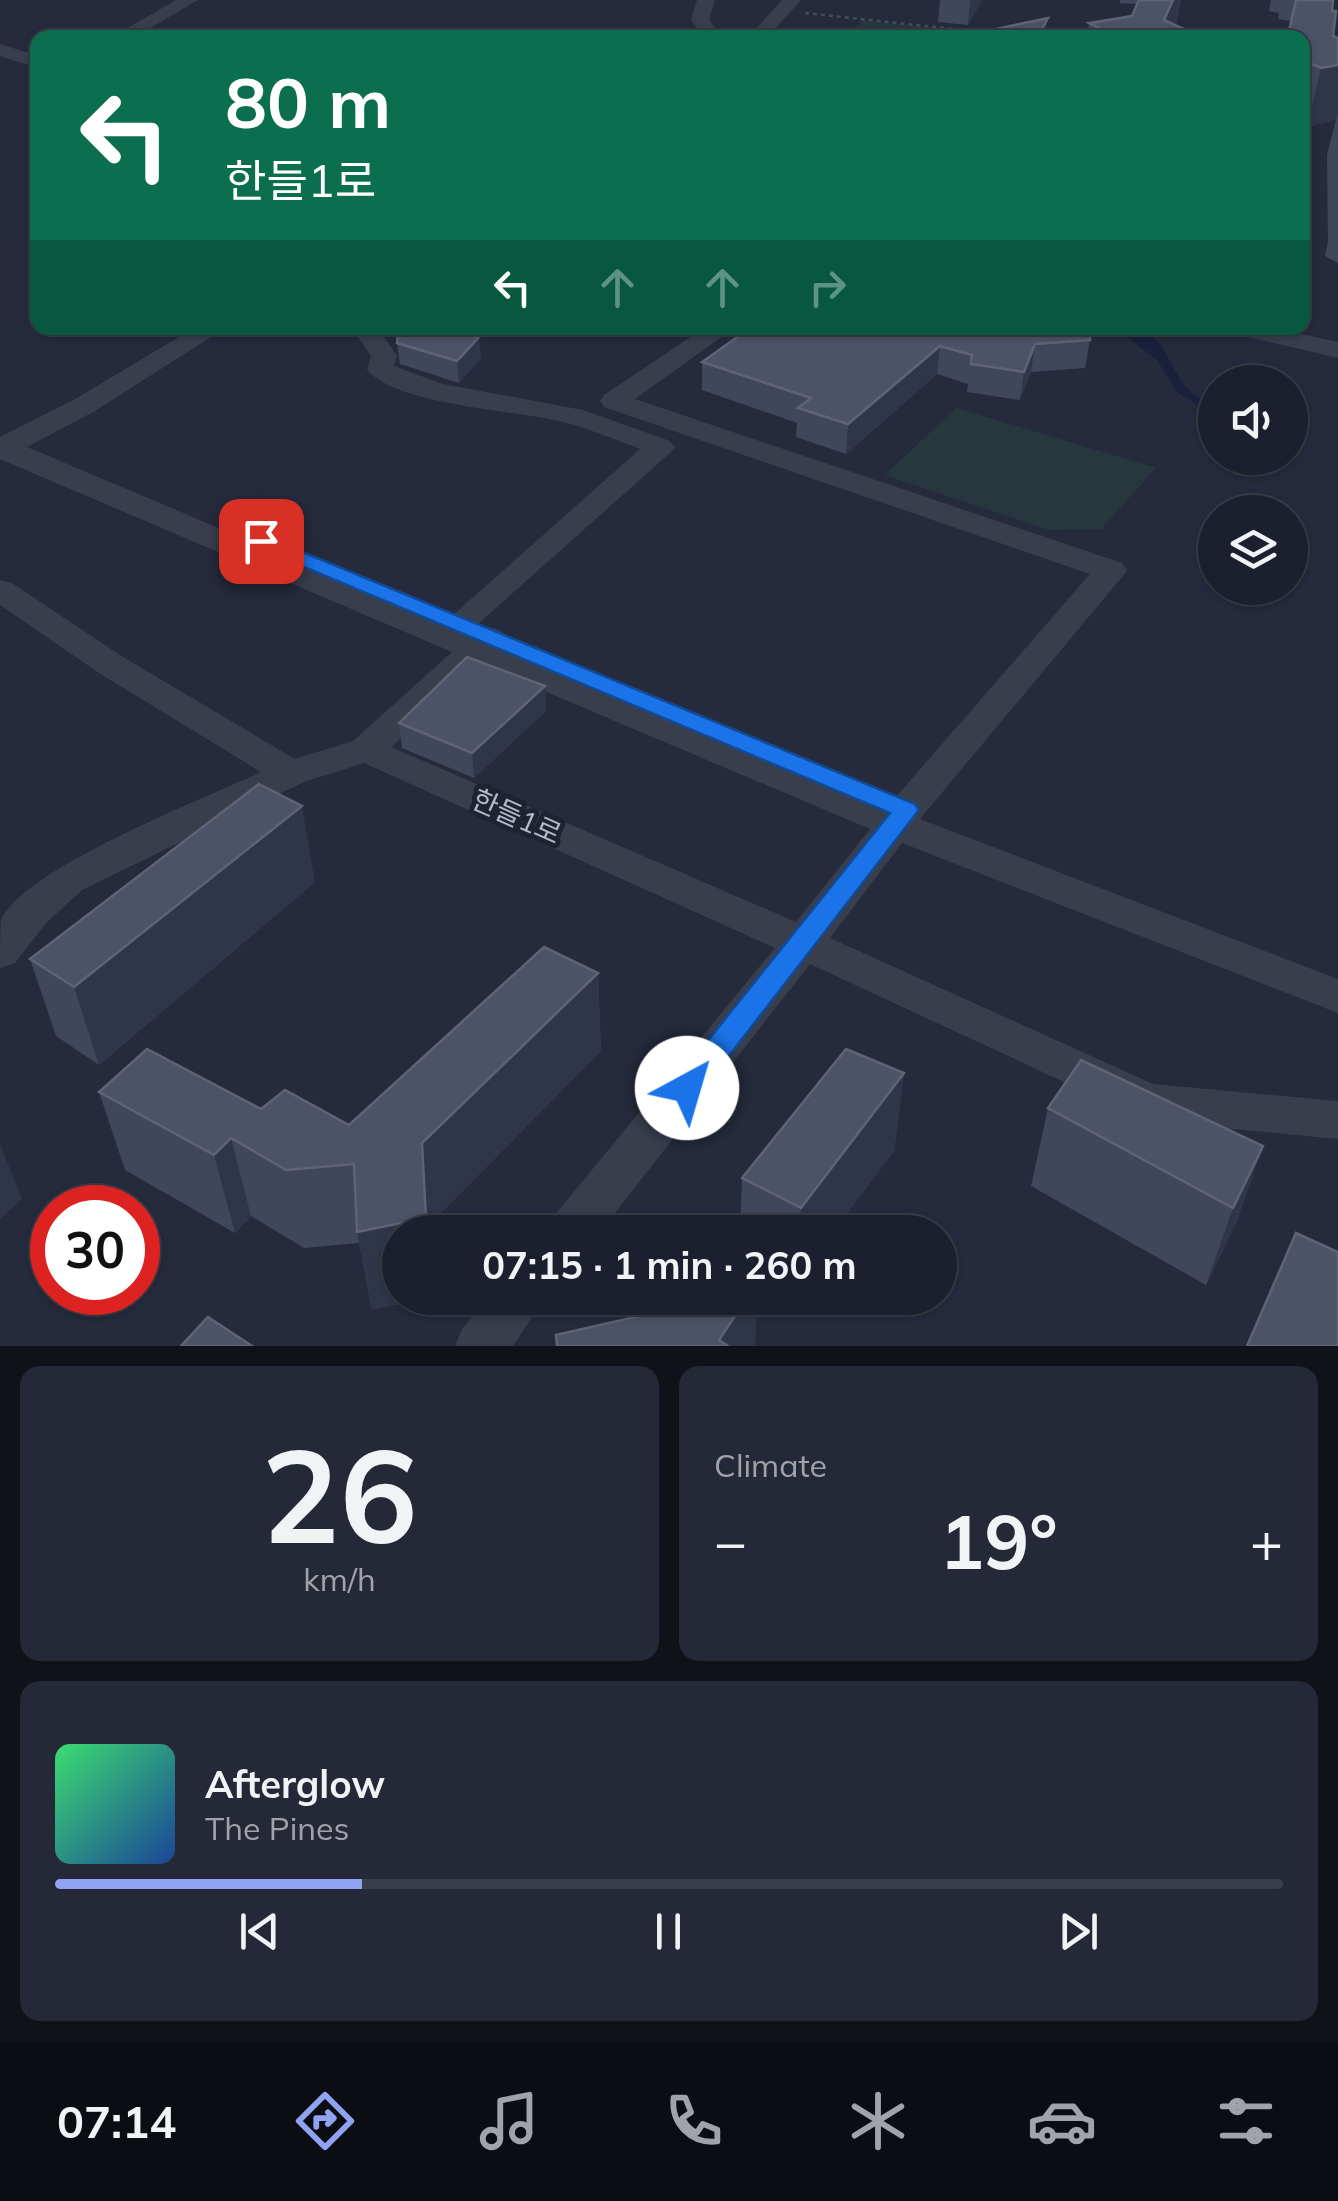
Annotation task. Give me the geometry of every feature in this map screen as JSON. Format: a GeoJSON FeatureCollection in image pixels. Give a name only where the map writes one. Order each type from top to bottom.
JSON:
{"type":"FeatureCollection","features":[{"type":"Feature","properties":{"kind":"street"},"geometry":{"type":"LineString","coordinates":[[134,30],[190,0]]}},
{"type":"Feature","properties":{"kind":"street"},"geometry":{"type":"LineString","coordinates":[[706,0],[700,19],[707,30]]}},
{"type":"Feature","properties":{"kind":"street"},"geometry":{"type":"LineString","coordinates":[[764,30],[787,6]]}},
{"type":"Feature","properties":{"kind":"street"},"geometry":{"type":"LineString","coordinates":[[0,37],[30,46]]}},
{"type":"Feature","properties":{"kind":"street"},"geometry":{"type":"LineString","coordinates":[[0,50],[30,66]]}},
{"type":"Feature","properties":{"kind":"street"},"geometry":{"type":"LineString","coordinates":[[1310,328],[1338,334]]}},
{"type":"Feature","properties":{"kind":"street"},"geometry":{"type":"LineString","coordinates":[[4,445],[200,335]]}},
{"type":"Feature","properties":{"kind":"street"},"geometry":{"type":"LineString","coordinates":[[370,335],[384,356],[380,369],[402,382],[471,399],[546,409],[688,456],[746,448]]}},
{"type":"Feature","properties":{"kind":"street"},"geometry":{"type":"LineString","coordinates":[[586,1215],[901,818],[1111,570],[614,402],[710,335]]}},
{"type":"Feature","properties":{"kind":"street"},"geometry":{"type":"LineString","coordinates":[[1271,335],[1338,350]]}},
{"type":"Feature","properties":{"kind":"street"},"geometry":{"type":"LineString","coordinates":[[4,445],[1338,996]]}},
{"type":"Feature","properties":{"kind":"street"},"geometry":{"type":"LineString","coordinates":[[0,952],[32,912],[68,880],[291,772],[366,750],[660,447]]}},
{"type":"Feature","properties":{"kind":"street"},"geometry":{"type":"LineString","coordinates":[[0,590],[111,665],[291,772]]}},
{"type":"Feature","properties":{"kind":"street","name":"한들1로"},"geometry":{"type":"LineString","coordinates":[[366,750],[803,943],[1148,1102],[1338,1120]]}},
{"type":"Feature","properties":{"kind":"street"},"geometry":{"type":"LineString","coordinates":[[901,818],[1338,976]]}},
{"type":"Feature","properties":{"kind":"street"},"geometry":{"type":"LineString","coordinates":[[480,1346],[506,1315]]}},
{"type":"Feature","properties":{"kind":"path"},"geometry":{"type":"LineString","coordinates":[[787,6],[968,30]]}},
{"type":"Feature","properties":{"kind":"shaded area"},"geometry":{"type":"Polygon","coordinates":[[[862,20],[960,30],[853,30],[862,20]]]}},
{"type":"Feature","properties":{"kind":"shaded area"},"geometry":{"type":"Polygon","coordinates":[[[956,408],[1156,468],[1101,529],[1049,530],[885,475],[956,408]]]}},
{"type":"Feature","properties":{"kind":"water"},"geometry":{"type":"Polygon","coordinates":[[[1124,335],[1151,335],[1157,340],[1180,379],[1198,397],[1198,405],[1177,392],[1157,360],[1124,335]]]}},
{"type":"Feature","properties":{"kind":"building"},"geometry":{"type":"Polygon","coordinates":[[[1139,0],[1173,0],[1164,20],[1186,30],[1103,30],[1089,23],[1132,16],[1139,0]]]}},
{"type":"Feature","properties":{"kind":"building"},"geometry":{"type":"Polygon","coordinates":[[[1296,0],[1333,0],[1338,65],[1321,68],[1310,63],[1310,30],[1289,30],[1296,0]]]}},
{"type":"Feature","properties":{"kind":"building"},"geometry":{"type":"Polygon","coordinates":[[[1048,18],[1041,30],[996,29],[1048,18]]]}},
{"type":"Feature","properties":{"kind":"building"},"geometry":{"type":"Polygon","coordinates":[[[398,335],[479,337],[457,361],[397,343],[398,335]]]}},
{"type":"Feature","properties":{"kind":"building"},"geometry":{"type":"Polygon","coordinates":[[[740,335],[1090,335],[1090,340],[1035,344],[1024,372],[971,364],[972,355],[940,346],[848,424],[798,408],[811,398],[702,362],[740,335]]]}},
{"type":"Feature","properties":{"kind":"building"},"geometry":{"type":"Polygon","coordinates":[[[467,657],[545,686],[472,753],[399,723],[467,657]]]}},
{"type":"Feature","properties":{"kind":"building"},"geometry":{"type":"Polygon","coordinates":[[[259,784],[302,806],[74,987],[30,959],[259,784]]]}},
{"type":"Feature","properties":{"kind":"building"},"geometry":{"type":"Polygon","coordinates":[[[544,947],[598,973],[422,1143],[426,1215],[382,1215],[382,1227],[357,1232],[354,1164],[286,1170],[231,1138],[214,1155],[99,1092],[147,1049],[261,1109],[285,1090],[349,1125],[544,947]]]}},
{"type":"Feature","properties":{"kind":"building"},"geometry":{"type":"Polygon","coordinates":[[[846,1049],[904,1073],[801,1208],[742,1178],[846,1049]]]}},
{"type":"Feature","properties":{"kind":"building"},"geometry":{"type":"Polygon","coordinates":[[[1081,1060],[1263,1146],[1233,1208],[1048,1108],[1081,1060]]]}},
{"type":"Feature","properties":{"kind":"building"},"geometry":{"type":"Polygon","coordinates":[[[1296,1233],[1338,1252],[1338,1346],[1247,1346],[1296,1233]]]}},
{"type":"Feature","properties":{"kind":"building"},"geometry":{"type":"Polygon","coordinates":[[[644,1315],[736,1315],[719,1340],[728,1346],[557,1346],[556,1335],[644,1315]]]}},
{"type":"Feature","properties":{"kind":"building"},"geometry":{"type":"Polygon","coordinates":[[[208,1317],[252,1346],[181,1346],[208,1317]]]}},
{"type":"Feature","properties":{"kind":"route"},"geometry":{"type":"LineString","coordinates":[[261,541],[906,810],[687,1088]]}}]}
